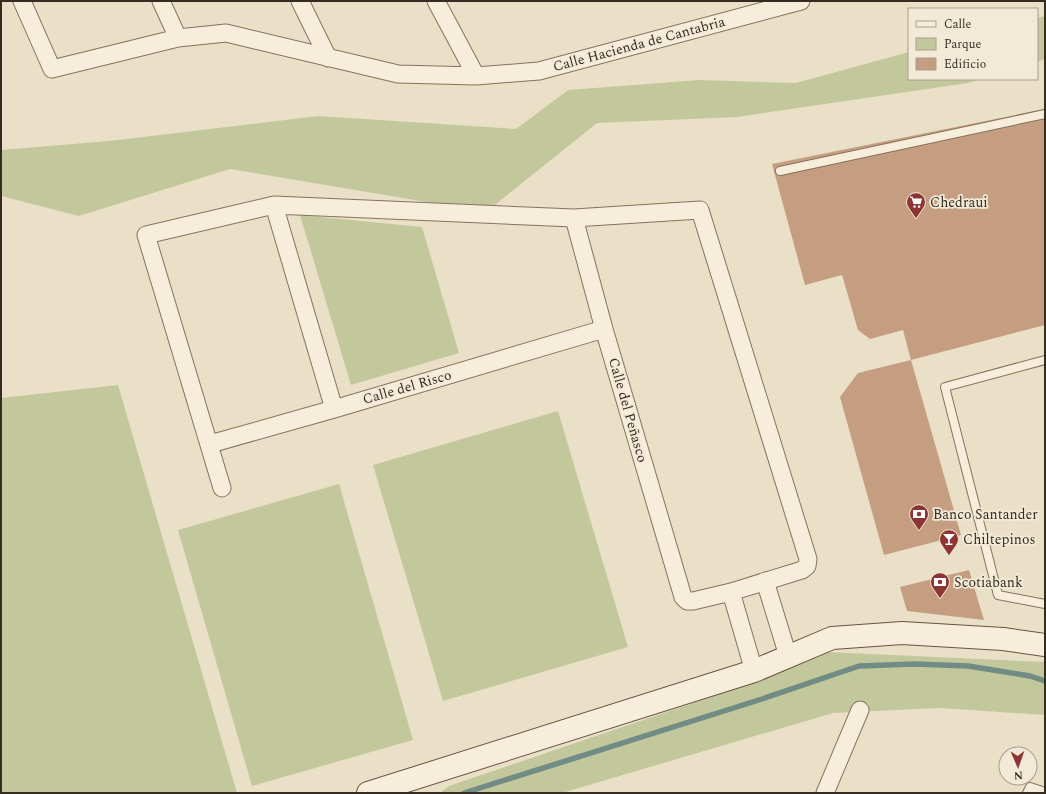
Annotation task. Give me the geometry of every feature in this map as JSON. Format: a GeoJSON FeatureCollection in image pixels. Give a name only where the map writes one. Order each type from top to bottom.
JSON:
{"type":"FeatureCollection","features":[{"type":"Feature","properties":{"kind":"street","name":"Calle Hacienda de Cantabria"},"geometry":{"type":"LineString","coordinates":[[22,1],[52,69],[178,38],[226,33],[398,74],[476,76],[539,71],[801,1]]}},
{"type":"Feature","properties":{"kind":"street"},"geometry":{"type":"LineString","coordinates":[[161,1],[178,38]]}},
{"type":"Feature","properties":{"kind":"street"},"geometry":{"type":"LineString","coordinates":[[300,1],[328,58]]}},
{"type":"Feature","properties":{"kind":"street"},"geometry":{"type":"LineString","coordinates":[[436,1],[476,76]]}},
{"type":"Feature","properties":{"kind":"street"},"geometry":{"type":"LineString","coordinates":[[274,205],[334,409]]}},
{"type":"Feature","properties":{"kind":"street"},"geometry":{"type":"LineString","coordinates":[[222,488],[146,235],[274,205],[574,218],[700,210],[808,559],[807,566],[802,570],[730,592],[754,671]]}},
{"type":"Feature","properties":{"kind":"street","name":"Calle del Peñasco"},"geometry":{"type":"LineString","coordinates":[[574,218],[604,329],[683,596],[687,601],[693,601],[730,592]]}},
{"type":"Feature","properties":{"kind":"street","name":"Calle del Risco"},"geometry":{"type":"LineString","coordinates":[[210,444],[604,329]]}},
{"type":"Feature","properties":{"kind":"street"},"geometry":{"type":"LineString","coordinates":[[765,581],[788,656]]}},
{"type":"Feature","properties":{"kind":"street"},"geometry":{"type":"LineString","coordinates":[[368,793],[754,671],[832,638],[902,633],[1003,639],[1045,645]]}},
{"type":"Feature","properties":{"kind":"street"},"geometry":{"type":"LineString","coordinates":[[825,793],[860,710]]}},
{"type":"Feature","properties":{"kind":"lane"},"geometry":{"type":"LineString","coordinates":[[780,171],[1045,114]]}},
{"type":"Feature","properties":{"kind":"lane"},"geometry":{"type":"LineString","coordinates":[[1045,360],[945,387],[998,595],[1045,604]]}},
{"type":"Feature","properties":{"kind":"lane"},"geometry":{"type":"LineString","coordinates":[[1027,793],[1030,787],[1045,792]]}},
{"type":"Feature","properties":{"kind":"green space"},"geometry":{"type":"Polygon","coordinates":[[[1045,16],[1045,59],[1038,62],[1038,18],[1045,16]]]}},
{"type":"Feature","properties":{"kind":"green space"},"geometry":{"type":"Polygon","coordinates":[[[908,52],[908,80],[978,80],[968,83],[737,117],[597,123],[486,212],[230,169],[79,216],[1,196],[1,150],[109,141],[318,116],[516,129],[568,90],[699,80],[796,83],[908,52]]]}},
{"type":"Feature","properties":{"kind":"green space"},"geometry":{"type":"Polygon","coordinates":[[[300,215],[422,227],[459,353],[351,385],[300,215]]]}},
{"type":"Feature","properties":{"kind":"green space"},"geometry":{"type":"Polygon","coordinates":[[[118,385],[237,793],[1,793],[1,398],[118,385]]]}},
{"type":"Feature","properties":{"kind":"green space"},"geometry":{"type":"Polygon","coordinates":[[[558,411],[628,647],[443,701],[373,465],[558,411]]]}},
{"type":"Feature","properties":{"kind":"green space"},"geometry":{"type":"Polygon","coordinates":[[[339,484],[413,740],[252,786],[178,530],[339,484]]]}},
{"type":"Feature","properties":{"kind":"green space"},"geometry":{"type":"Polygon","coordinates":[[[827,652],[1045,662],[1045,715],[940,708],[833,713],[562,793],[440,793],[449,786],[737,688],[827,652]]]}},
{"type":"Feature","properties":{"kind":"building","name":"Chedraui"},"geometry":{"type":"Polygon","coordinates":[[[1045,109],[1045,325],[911,360],[903,330],[870,339],[858,330],[842,275],[805,285],[772,164],[1045,109]]]}},
{"type":"Feature","properties":{"kind":"building"},"geometry":{"type":"Polygon","coordinates":[[[911,360],[961,535],[884,555],[840,397],[858,373],[911,360]]]}},
{"type":"Feature","properties":{"kind":"building","name":"Scotiabank"},"geometry":{"type":"Polygon","coordinates":[[[969,570],[984,620],[907,611],[900,587],[969,570]]]}},
{"type":"Feature","properties":{"kind":"waterway"},"geometry":{"type":"LineString","coordinates":[[464,793],[762,699],[859,666],[915,664],[968,666],[1030,676],[1045,681]]}},
{"type":"Feature","properties":{"kind":"place","name":"Chedraui"},"geometry":{"type":"Point","coordinates":[916,219]}},
{"type":"Feature","properties":{"kind":"place","name":"Banco Santander"},"geometry":{"type":"Point","coordinates":[919,531]}},
{"type":"Feature","properties":{"kind":"place","name":"Chiltepinos"},"geometry":{"type":"Point","coordinates":[949,556]}},
{"type":"Feature","properties":{"kind":"place","name":"Scotiabank"},"geometry":{"type":"Point","coordinates":[940,599]}}]}
